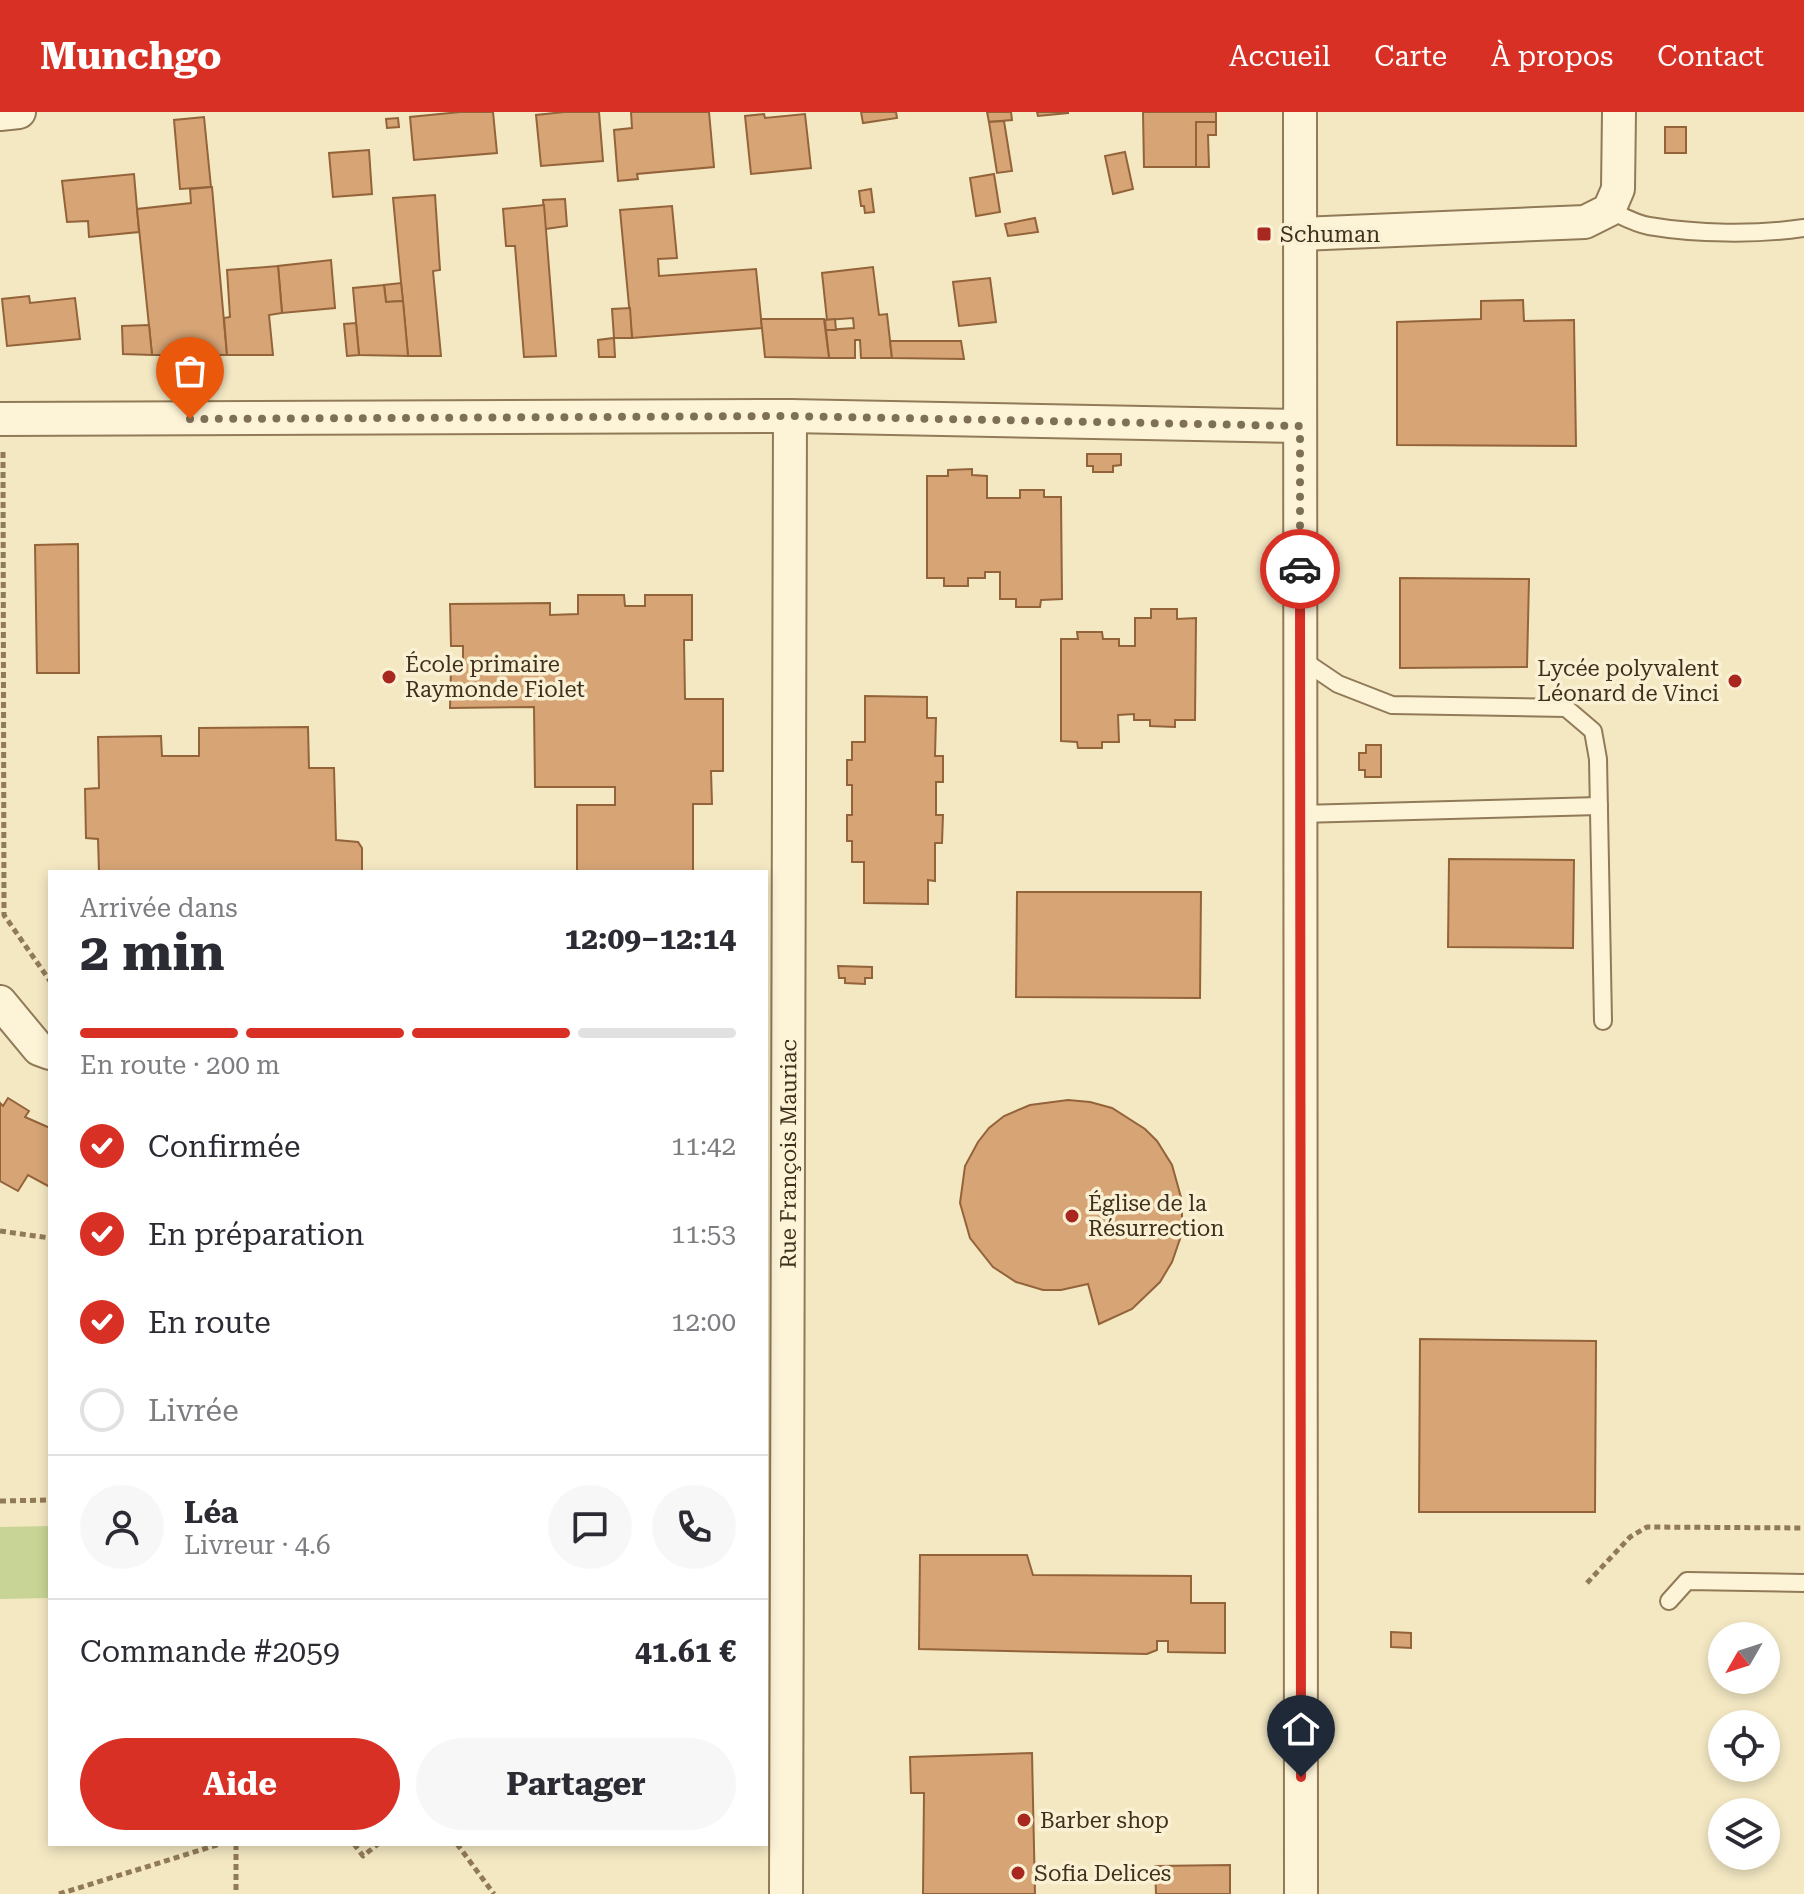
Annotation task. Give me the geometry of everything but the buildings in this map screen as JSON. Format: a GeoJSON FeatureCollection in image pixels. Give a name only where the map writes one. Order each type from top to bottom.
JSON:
{"type":"FeatureCollection","features":[{"type":"Feature","properties":{"kind":"street"},"geometry":{"type":"LineString","coordinates":[[0,114],[19,112]]}},
{"type":"Feature","properties":{"kind":"street"},"geometry":{"type":"LineString","coordinates":[[1300,112],[1301,1894]]}},
{"type":"Feature","properties":{"kind":"street"},"geometry":{"type":"LineString","coordinates":[[1301,234],[1585,222],[1609,210],[1618,189],[1619,112]]}},
{"type":"Feature","properties":{"kind":"street"},"geometry":{"type":"LineString","coordinates":[[1,419],[790,416],[1300,426]]}},
{"type":"Feature","properties":{"kind":"street","name":"Rue François Mauriac"},"geometry":{"type":"LineString","coordinates":[[786,1894],[777,1314],[790,416]]}},
{"type":"Feature","properties":{"kind":"street"},"geometry":{"type":"LineString","coordinates":[[0,1002],[39,1049],[48,1052]]}},
{"type":"Feature","properties":{"kind":"lane"},"geometry":{"type":"LineString","coordinates":[[1609,210],[1646,226],[1703,231],[1786,231],[1804,228]]}},
{"type":"Feature","properties":{"kind":"lane"},"geometry":{"type":"LineString","coordinates":[[1301,659],[1338,684],[1392,705],[1566,708],[1593,731],[1598,759],[1603,1021]]}},
{"type":"Feature","properties":{"kind":"lane"},"geometry":{"type":"LineString","coordinates":[[1300,814],[1599,806]]}},
{"type":"Feature","properties":{"kind":"lane"},"geometry":{"type":"LineString","coordinates":[[1669,1601],[1687,1581],[1804,1583]]}},
{"type":"Feature","properties":{"kind":"path"},"geometry":{"type":"LineString","coordinates":[[1,419],[2,916],[48,978]]}},
{"type":"Feature","properties":{"kind":"path"},"geometry":{"type":"LineString","coordinates":[[0,1231],[48,1238]]}},
{"type":"Feature","properties":{"kind":"path"},"geometry":{"type":"LineString","coordinates":[[0,1501],[48,1500]]}},
{"type":"Feature","properties":{"kind":"path"},"geometry":{"type":"LineString","coordinates":[[1587,1583],[1630,1537],[1647,1527],[1804,1528]]}},
{"type":"Feature","properties":{"kind":"path"},"geometry":{"type":"LineString","coordinates":[[59,1894],[214,1846]]}},
{"type":"Feature","properties":{"kind":"path"},"geometry":{"type":"LineString","coordinates":[[236,1846],[236,1894]]}},
{"type":"Feature","properties":{"kind":"path"},"geometry":{"type":"LineString","coordinates":[[356,1846],[363,1856],[376,1846]]}},
{"type":"Feature","properties":{"kind":"path"},"geometry":{"type":"LineString","coordinates":[[458,1846],[494,1894]]}},
{"type":"Feature","properties":{"kind":"green space"},"geometry":{"type":"Polygon","coordinates":[[[48,1526],[48,1598],[0,1599],[0,1527],[48,1526]]]}},
{"type":"Feature","properties":{"kind":"way so far"},"geometry":{"type":"LineString","coordinates":[[190,419],[790,416],[1300,426],[1300,569]]}},
{"type":"Feature","properties":{"kind":"place","name":"Schuman"},"geometry":{"type":"Point","coordinates":[1264,234]}},
{"type":"Feature","properties":{"kind":"place","name":"École primaire Raymonde Fiolet"},"geometry":{"type":"Point","coordinates":[389,677]}},
{"type":"Feature","properties":{"kind":"place","name":"Lycée polyvalent Léonard de Vinci"},"geometry":{"type":"Point","coordinates":[1735,681]}},
{"type":"Feature","properties":{"kind":"place","name":"Église de la Résurrection"},"geometry":{"type":"Point","coordinates":[1072,1216]}},
{"type":"Feature","properties":{"kind":"place","name":"Barber shop"},"geometry":{"type":"Point","coordinates":[1024,1820]}},
{"type":"Feature","properties":{"kind":"place","name":"Sofia Delices"},"geometry":{"type":"Point","coordinates":[1018,1873]}},
{"type":"Feature","properties":{"kind":"route"},"geometry":{"type":"LineString","coordinates":[[1300,569],[1301,1777]]}}]}
